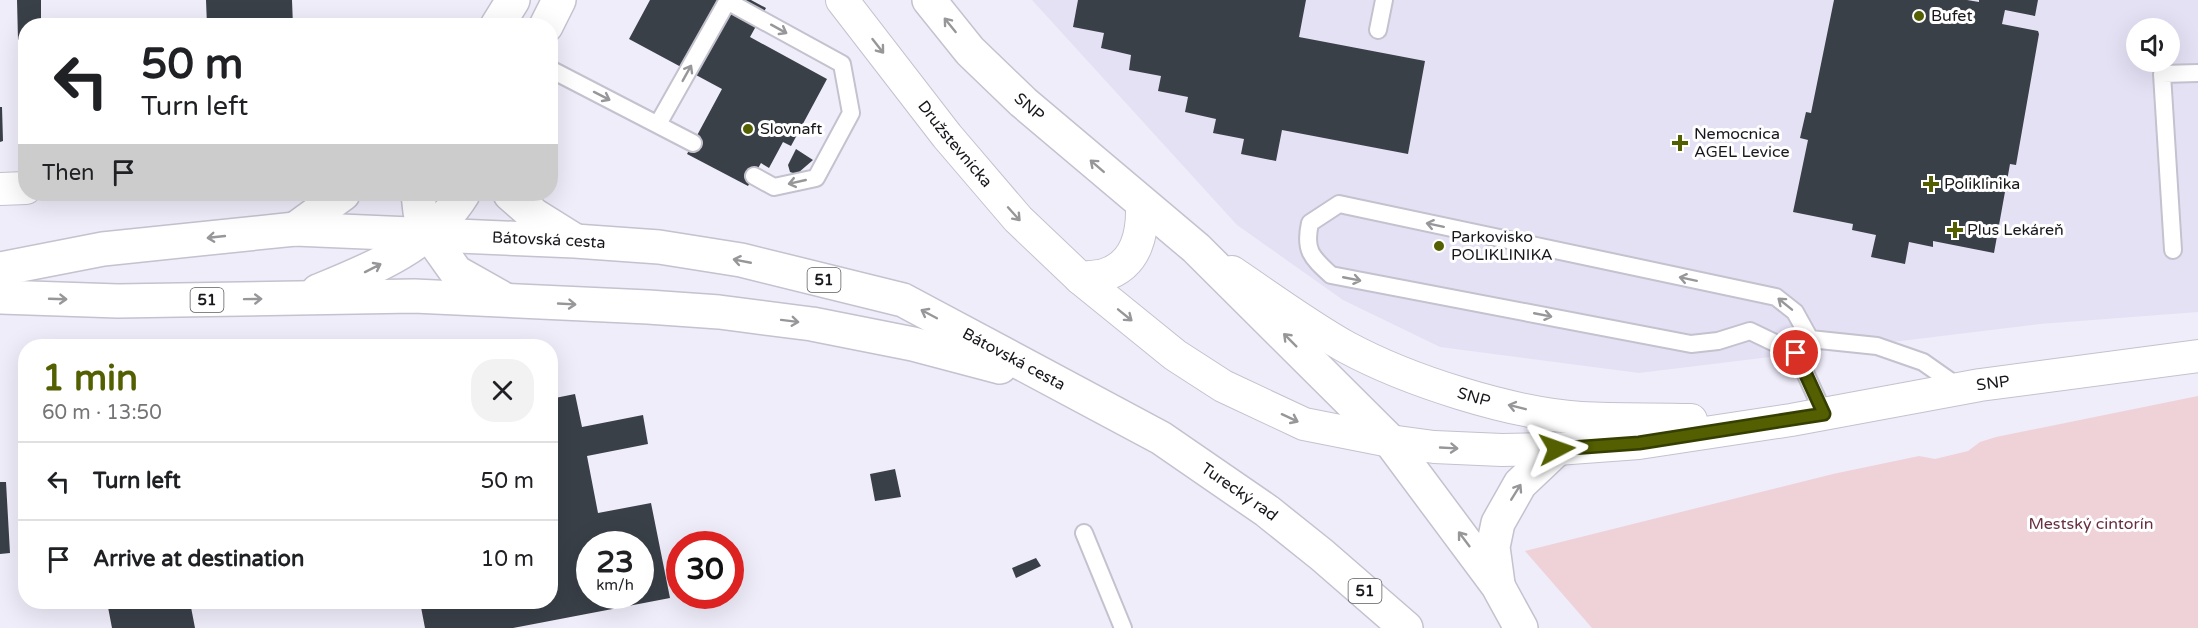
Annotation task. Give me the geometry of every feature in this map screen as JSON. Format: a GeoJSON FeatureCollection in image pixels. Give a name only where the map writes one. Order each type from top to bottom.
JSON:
{"type":"FeatureCollection","features":[{"type":"Feature","properties":{"kind":"main road"},"geometry":{"type":"LineString","coordinates":[[502,18],[513,0]]}},
{"type":"Feature","properties":{"kind":"main road"},"geometry":{"type":"LineString","coordinates":[[550,18],[559,0]]}},
{"type":"Feature","properties":{"kind":"main road","name":"SNP"},"geometry":{"type":"LineString","coordinates":[[929,0],[970,51],[1023,102],[1196,248],[1390,441]]}},
{"type":"Feature","properties":{"kind":"main road"},"geometry":{"type":"LineString","coordinates":[[295,229],[333,201]]}},
{"type":"Feature","properties":{"kind":"main road"},"geometry":{"type":"LineString","coordinates":[[419,201],[420,212],[429,234],[456,272],[508,301]]}},
{"type":"Feature","properties":{"kind":"main road"},"geometry":{"type":"LineString","coordinates":[[300,298],[371,270],[429,234],[457,201]]}},
{"type":"Feature","properties":{"kind":"main road"},"geometry":{"type":"LineString","coordinates":[[518,201],[534,215],[575,241]]}},
{"type":"Feature","properties":{"kind":"main road","name":"Bátovská cesta"},"geometry":{"type":"LineString","coordinates":[[0,269],[103,249],[295,229],[575,241],[659,247],[741,260],[903,300],[1054,381]]}},
{"type":"Feature","properties":{"kind":"main road","name":"Bátovská cesta"},"geometry":{"type":"LineString","coordinates":[[0,297],[118,301],[414,296],[708,312],[812,324],[913,344],[1054,381]]}},
{"type":"Feature","properties":{"kind":"main road","name":"Turecký rad"},"geometry":{"type":"LineString","coordinates":[[1054,381],[1161,438],[1267,510],[1406,628]]}},
{"type":"Feature","properties":{"kind":"main road"},"geometry":{"type":"LineString","coordinates":[[1390,441],[1498,586],[1521,628]]}},
{"type":"Feature","properties":{"kind":"main road"},"geometry":{"type":"LineString","coordinates":[[1498,586],[1493,547],[1498,523],[1520,484],[1557,449]]}},
{"type":"Feature","properties":{"kind":"street","name":"Družstevnícka"},"geometry":{"type":"LineString","coordinates":[[842,0],[947,136],[1018,219],[1080,278]]}},
{"type":"Feature","properties":{"kind":"street"},"geometry":{"type":"LineString","coordinates":[[0,189],[18,188]]}},
{"type":"Feature","properties":{"kind":"street"},"geometry":{"type":"LineString","coordinates":[[1080,278],[1104,275],[1118,268],[1132,256],[1139,239],[1142,204]]}},
{"type":"Feature","properties":{"kind":"street","name":"SNP"},"geometry":{"type":"LineString","coordinates":[[1196,248],[1347,347],[1407,374],[1461,393],[1524,409],[1580,418],[1791,420]]}},
{"type":"Feature","properties":{"kind":"street","name":"SNP"},"geometry":{"type":"LineString","coordinates":[[1080,278],[1175,355],[1223,386],[1304,424],[1434,447],[1502,450],[1557,449],[1639,443],[1791,420],[1960,388],[2198,356]]}},
{"type":"Feature","properties":{"kind":"lane"},"geometry":{"type":"LineString","coordinates":[[658,124],[728,0],[842,63],[851,113],[816,178],[774,187],[754,176]]}},
{"type":"Feature","properties":{"kind":"lane"},"geometry":{"type":"LineString","coordinates":[[1378,30],[1384,0]]}},
{"type":"Feature","properties":{"kind":"lane"},"geometry":{"type":"LineString","coordinates":[[558,73],[693,143]]}},
{"type":"Feature","properties":{"kind":"lane"},"geometry":{"type":"LineString","coordinates":[[2173,249],[2162,74],[2198,73]]}},
{"type":"Feature","properties":{"kind":"lane"},"geometry":{"type":"LineString","coordinates":[[1810,339],[1795,312],[1776,297],[1339,204],[1310,222],[1307,237],[1312,257],[1331,275],[1691,344],[1718,341],[1750,331],[1796,353],[1824,414]]}},
{"type":"Feature","properties":{"kind":"lane"},"geometry":{"type":"LineString","coordinates":[[1796,353],[1810,339]]}},
{"type":"Feature","properties":{"kind":"lane"},"geometry":{"type":"LineString","coordinates":[[1810,339],[1877,346],[1923,362],[1960,388]]}},
{"type":"Feature","properties":{"kind":"lane"},"geometry":{"type":"LineString","coordinates":[[1084,533],[1123,628]]}},
{"type":"Feature","properties":{"kind":"shaded area","name":"Nemocnica AGEL Levice"},"geometry":{"type":"Polygon","coordinates":[[[1032,0],[2198,0],[2198,312],[2040,324],[1639,373],[1440,347],[1343,300],[1237,225],[1032,0]]]}},
{"type":"Feature","properties":{"kind":"green space","name":"Mestský cintorín"},"geometry":{"type":"Polygon","coordinates":[[[2198,396],[2198,628],[1592,628],[1525,551],[1833,474],[1919,456],[1935,459],[1968,451],[1980,442],[1996,437],[2198,396]]]}},
{"type":"Feature","properties":{"kind":"building"},"geometry":{"type":"Polygon","coordinates":[[[17,0],[41,0],[41,18],[18,18],[18,40],[17,0]]]}},
{"type":"Feature","properties":{"kind":"building"},"geometry":{"type":"Polygon","coordinates":[[[206,0],[292,0],[293,18],[207,18],[206,0]]]}},
{"type":"Feature","properties":{"kind":"building"},"geometry":{"type":"Polygon","coordinates":[[[650,0],[751,0],[766,8],[750,37],[827,79],[791,146],[783,142],[769,168],[761,163],[748,186],[687,154],[722,89],[629,39],[650,0]]]}},
{"type":"Feature","properties":{"kind":"building"},"geometry":{"type":"Polygon","coordinates":[[[1078,0],[1306,0],[1299,37],[1425,61],[1408,154],[1282,130],[1276,161],[1241,154],[1244,139],[1213,133],[1216,119],[1185,112],[1188,97],[1158,91],[1161,76],[1129,70],[1131,55],[1101,48],[1104,33],[1073,27],[1078,0]]]}},
{"type":"Feature","properties":{"kind":"building"},"geometry":{"type":"Polygon","coordinates":[[[1834,0],[1967,0],[1979,2],[1979,0],[2038,0],[2035,16],[2005,10],[2002,24],[2038,31],[2039,34],[2016,165],[2010,164],[1994,253],[1933,241],[1933,247],[1909,242],[1905,264],[1871,257],[1876,235],[1852,230],[1853,224],[1793,212],[1808,140],[1800,138],[1806,112],[1811,113],[1834,0]]]}},
{"type":"Feature","properties":{"kind":"building"},"geometry":{"type":"Polygon","coordinates":[[[0,107],[2,107],[3,141],[0,142],[0,107]]]}},
{"type":"Feature","properties":{"kind":"building"},"geometry":{"type":"Polygon","coordinates":[[[796,149],[813,160],[798,173],[793,173],[790,172],[788,165],[796,149]]]}},
{"type":"Feature","properties":{"kind":"building"},"geometry":{"type":"Polygon","coordinates":[[[575,394],[582,427],[643,415],[648,444],[587,456],[598,513],[651,503],[666,578],[666,599],[654,601],[654,531],[576,531],[576,609],[612,609],[513,628],[425,628],[421,609],[558,609],[558,397],[575,394]]]}},
{"type":"Feature","properties":{"kind":"building"},"geometry":{"type":"Polygon","coordinates":[[[895,469],[901,497],[875,501],[870,474],[895,469]]]}},
{"type":"Feature","properties":{"kind":"building"},"geometry":{"type":"Polygon","coordinates":[[[0,482],[6,482],[10,553],[0,554],[0,482]]]}},
{"type":"Feature","properties":{"kind":"building"},"geometry":{"type":"Polygon","coordinates":[[[1036,558],[1041,566],[1016,578],[1012,568],[1036,558]]]}},
{"type":"Feature","properties":{"kind":"building"},"geometry":{"type":"Polygon","coordinates":[[[108,609],[191,609],[195,628],[112,628],[108,609]]]}},
{"type":"Feature","properties":{"kind":"place","name":"Bufet"},"geometry":{"type":"Point","coordinates":[1919,16]}},
{"type":"Feature","properties":{"kind":"place","name":"Slovnaft"},"geometry":{"type":"Point","coordinates":[748,129]}},
{"type":"Feature","properties":{"kind":"place","name":"Nemocnica AGEL Levice"},"geometry":{"type":"Point","coordinates":[1680,143]}},
{"type":"Feature","properties":{"kind":"place","name":"Poliklinika"},"geometry":{"type":"Point","coordinates":[1931,184]}},
{"type":"Feature","properties":{"kind":"place","name":"Plus Lekáreň"},"geometry":{"type":"Point","coordinates":[1955,230]}},
{"type":"Feature","properties":{"kind":"place","name":"Parkovisko POLIKLINIKA"},"geometry":{"type":"Point","coordinates":[1439,246]}},
{"type":"Feature","properties":{"kind":"route"},"geometry":{"type":"LineString","coordinates":[[1557,449],[1639,443],[1824,414],[1796,353]]}}]}
